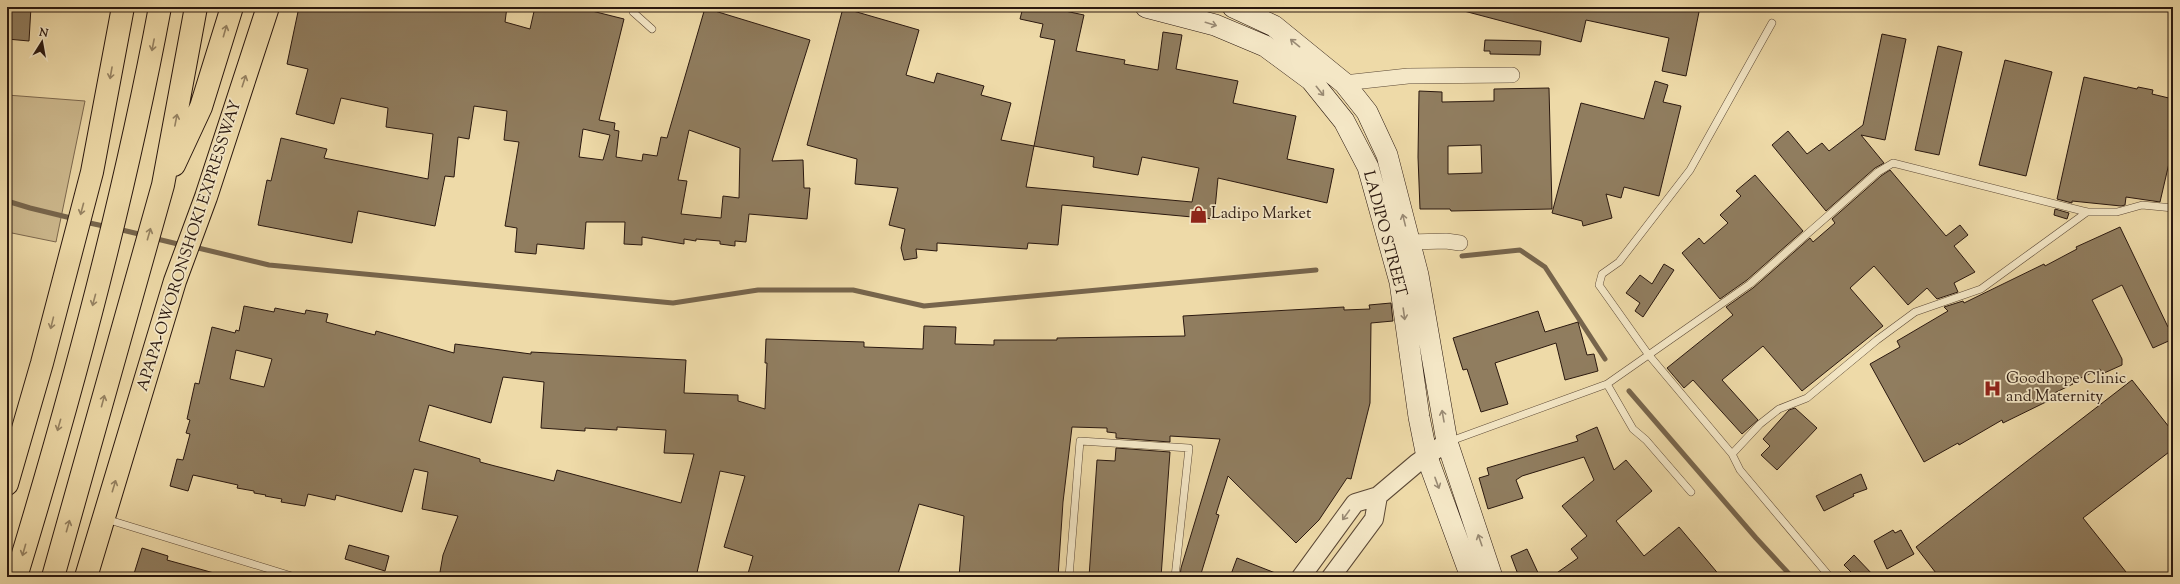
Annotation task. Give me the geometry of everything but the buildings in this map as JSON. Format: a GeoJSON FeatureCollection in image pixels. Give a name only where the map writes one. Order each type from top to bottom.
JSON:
{"type":"FeatureCollection","features":[{"type":"Feature","properties":{"kind":"main road"},"geometry":{"type":"LineString","coordinates":[[7,484],[42,363],[92,172],[122,7]]}},
{"type":"Feature","properties":{"kind":"main road"},"geometry":{"type":"LineString","coordinates":[[16,577],[104,262],[125,178],[160,7]]}},
{"type":"Feature","properties":{"kind":"main road"},"geometry":{"type":"LineString","coordinates":[[53,577],[163,185],[196,7]]}},
{"type":"Feature","properties":{"kind":"main road"},"geometry":{"type":"LineString","coordinates":[[163,185],[190,134],[201,107],[232,7]]}},
{"type":"Feature","properties":{"kind":"main road","name":"APAPA-OWORONSHOKI EXPRESSWAY"},"geometry":{"type":"LineString","coordinates":[[86,577],[175,281],[206,198],[268,7]]}},
{"type":"Feature","properties":{"kind":"main road","name":"LADIPO STREET"},"geometry":{"type":"LineString","coordinates":[[1146,7],[1215,25],[1265,46],[1311,80],[1344,121],[1368,167],[1400,282],[1419,417],[1427,457],[1471,577]]}},
{"type":"Feature","properties":{"kind":"main road","name":"LADIPO STREET"},"geometry":{"type":"LineString","coordinates":[[1233,7],[1274,26],[1344,83],[1367,112],[1387,155],[1418,275],[1447,442],[1492,577]]}},
{"type":"Feature","properties":{"kind":"street"},"geometry":{"type":"LineString","coordinates":[[1344,83],[1408,76],[1512,76]]}},
{"type":"Feature","properties":{"kind":"street"},"geometry":{"type":"LineString","coordinates":[[1410,242],[1446,241],[1460,244]]}},
{"type":"Feature","properties":{"kind":"street"},"geometry":{"type":"LineString","coordinates":[[1301,577],[1355,503],[1378,496],[1396,479],[1447,442]]}},
{"type":"Feature","properties":{"kind":"street"},"geometry":{"type":"LineString","coordinates":[[1331,577],[1374,519],[1378,496]]}},
{"type":"Feature","properties":{"kind":"lane"},"geometry":{"type":"LineString","coordinates":[[632,7],[633,12],[652,29]]}},
{"type":"Feature","properties":{"kind":"lane"},"geometry":{"type":"LineString","coordinates":[[1772,23],[1690,170],[1619,262],[1602,274],[1598,285],[1648,354],[1732,454],[1740,470],[1830,577]]}},
{"type":"Feature","properties":{"kind":"lane"},"geometry":{"type":"LineString","coordinates":[[1447,442],[1607,384],[1750,284],[1878,172],[1894,164],[2087,212],[2117,212],[2142,205],[2173,208]]}},
{"type":"Feature","properties":{"kind":"lane"},"geometry":{"type":"LineString","coordinates":[[1732,454],[1760,424],[1779,409],[1807,398],[1877,340],[1915,312],[1981,289],[2087,212]]}},
{"type":"Feature","properties":{"kind":"lane"},"geometry":{"type":"LineString","coordinates":[[1607,384],[1633,429],[1646,440],[1691,492]]}},
{"type":"Feature","properties":{"kind":"lane"},"geometry":{"type":"LineString","coordinates":[[1069,577],[1080,441],[1188,448],[1175,577]]}},
{"type":"Feature","properties":{"kind":"lane"},"geometry":{"type":"LineString","coordinates":[[104,519],[295,577]]}},
{"type":"Feature","properties":{"kind":"shaded area"},"geometry":{"type":"Polygon","coordinates":[[[7,95],[85,101],[56,242],[7,232],[7,95]]]}},
{"type":"Feature","properties":{"kind":"waterway"},"geometry":{"type":"LineString","coordinates":[[7,201],[75,219]]}},
{"type":"Feature","properties":{"kind":"waterway"},"geometry":{"type":"LineString","coordinates":[[85,222],[108,227]]}},
{"type":"Feature","properties":{"kind":"waterway"},"geometry":{"type":"LineString","coordinates":[[118,229],[143,235]]}},
{"type":"Feature","properties":{"kind":"waterway"},"geometry":{"type":"LineString","coordinates":[[153,238],[182,245]]}},
{"type":"Feature","properties":{"kind":"waterway"},"geometry":{"type":"LineString","coordinates":[[194,247],[269,265],[673,303],[758,290],[853,290],[924,306],[1316,270]]}},
{"type":"Feature","properties":{"kind":"waterway"},"geometry":{"type":"LineString","coordinates":[[1462,256],[1520,250],[1545,267],[1605,359]]}},
{"type":"Feature","properties":{"kind":"waterway"},"geometry":{"type":"LineString","coordinates":[[1629,391],[1756,538],[1792,577]]}},
{"type":"Feature","properties":{"kind":"place","name":"Ladipo Market"},"geometry":{"type":"Point","coordinates":[1198,214]}},
{"type":"Feature","properties":{"kind":"place","name":"Goodhope Clinic and Maternity"},"geometry":{"type":"Point","coordinates":[1993,388]}}]}
